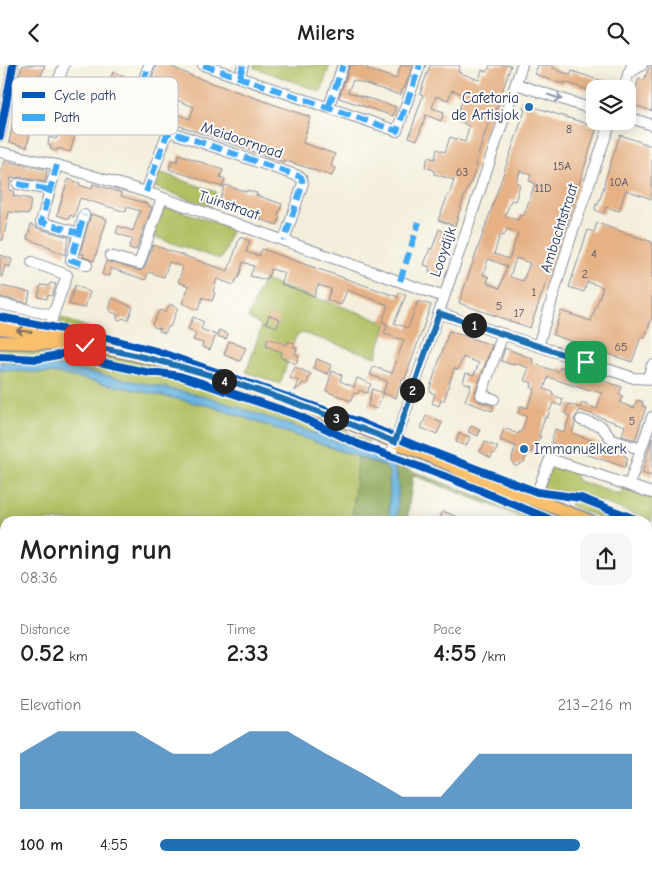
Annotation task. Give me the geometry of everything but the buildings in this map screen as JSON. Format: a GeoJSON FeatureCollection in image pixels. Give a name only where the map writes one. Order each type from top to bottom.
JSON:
{"type":"FeatureCollection","features":[{"type":"Feature","properties":{"kind":"main road"},"geometry":{"type":"LineString","coordinates":[[0,328],[48,339],[125,352],[165,362],[301,407],[371,441],[394,446],[572,516]]}},
{"type":"Feature","properties":{"kind":"main road"},"geometry":{"type":"LineString","coordinates":[[0,341],[48,339]]}},
{"type":"Feature","properties":{"kind":"street"},"geometry":{"type":"LineString","coordinates":[[0,136],[13,65]]}},
{"type":"Feature","properties":{"kind":"street"},"geometry":{"type":"LineString","coordinates":[[60,77],[64,65]]}},
{"type":"Feature","properties":{"kind":"street"},"geometry":{"type":"LineString","coordinates":[[145,77],[149,65]]}},
{"type":"Feature","properties":{"kind":"street"},"geometry":{"type":"LineString","coordinates":[[203,65],[329,106],[397,131],[420,65]]}},
{"type":"Feature","properties":{"kind":"street"},"geometry":{"type":"LineString","coordinates":[[240,77],[244,65]]}},
{"type":"Feature","properties":{"kind":"street"},"geometry":{"type":"LineString","coordinates":[[329,106],[343,65]]}},
{"type":"Feature","properties":{"kind":"street","name":"Looydijk"},"geometry":{"type":"LineString","coordinates":[[394,446],[522,65]]}},
{"type":"Feature","properties":{"kind":"street"},"geometry":{"type":"LineString","coordinates":[[630,70],[642,65]]}},
{"type":"Feature","properties":{"kind":"street"},"geometry":{"type":"LineString","coordinates":[[516,84],[586,107]]}},
{"type":"Feature","properties":{"kind":"street"},"geometry":{"type":"LineString","coordinates":[[636,120],[652,125]]}},
{"type":"Feature","properties":{"kind":"street","name":"Ambachtstraat"},"geometry":{"type":"LineString","coordinates":[[538,346],[573,230],[609,130]]}},
{"type":"Feature","properties":{"kind":"street","name":"Meidoornpad"},"geometry":{"type":"LineString","coordinates":[[178,134],[301,177],[304,183],[284,241]]}},
{"type":"Feature","properties":{"kind":"street","name":"Meidoornpad"},"geometry":{"type":"LineString","coordinates":[[146,192],[167,135]]}},
{"type":"Feature","properties":{"kind":"street","name":"Tuinstraat"},"geometry":{"type":"LineString","coordinates":[[0,152],[57,165],[146,192],[444,297]]}},
{"type":"Feature","properties":{"kind":"street"},"geometry":{"type":"LineString","coordinates":[[57,165],[50,190],[37,221],[79,233]]}},
{"type":"Feature","properties":{"kind":"street"},"geometry":{"type":"LineString","coordinates":[[18,184],[50,190]]}},
{"type":"Feature","properties":{"kind":"street"},"geometry":{"type":"LineString","coordinates":[[110,256],[139,265],[162,198]]}},
{"type":"Feature","properties":{"kind":"street"},"geometry":{"type":"LineString","coordinates":[[84,215],[71,260],[87,265]]}},
{"type":"Feature","properties":{"kind":"street"},"geometry":{"type":"LineString","coordinates":[[32,262],[68,275],[52,315],[48,339]]}},
{"type":"Feature","properties":{"kind":"street"},"geometry":{"type":"LineString","coordinates":[[0,304],[52,315]]}},
{"type":"Feature","properties":{"kind":"street"},"geometry":{"type":"LineString","coordinates":[[439,313],[634,378],[650,378],[652,365]]}},
{"type":"Feature","properties":{"kind":"street"},"geometry":{"type":"LineString","coordinates":[[494,399],[481,395],[503,334]]}},
{"type":"Feature","properties":{"kind":"street"},"geometry":{"type":"LineString","coordinates":[[629,485],[652,417]]}},
{"type":"Feature","properties":{"kind":"street"},"geometry":{"type":"LineString","coordinates":[[581,420],[601,426],[612,440],[641,449]]}},
{"type":"Feature","properties":{"kind":"street"},"geometry":{"type":"LineString","coordinates":[[537,492],[550,459],[652,493]]}},
{"type":"Feature","properties":{"kind":"green space"},"geometry":{"type":"Polygon","coordinates":[[[254,65],[330,65],[321,92],[253,67],[254,65]]]}},
{"type":"Feature","properties":{"kind":"green space"},"geometry":{"type":"Polygon","coordinates":[[[156,171],[216,192],[211,207],[151,186],[156,171]]]}},
{"type":"Feature","properties":{"kind":"green space"},"geometry":{"type":"Polygon","coordinates":[[[162,205],[232,228],[222,258],[219,259],[152,236],[162,205]]]}},
{"type":"Feature","properties":{"kind":"green space"},"geometry":{"type":"Polygon","coordinates":[[[263,280],[387,322],[376,357],[302,333],[296,336],[280,384],[246,372],[261,329],[260,324],[248,318],[263,280]]]}},
{"type":"Feature","properties":{"kind":"green space"},"geometry":{"type":"Polygon","coordinates":[[[0,318],[45,327],[43,329],[0,322],[0,318]]]}},
{"type":"Feature","properties":{"kind":"green space"},"geometry":{"type":"Polygon","coordinates":[[[61,318],[90,328],[89,333],[59,326],[61,318]]]}},
{"type":"Feature","properties":{"kind":"green space"},"geometry":{"type":"Polygon","coordinates":[[[0,348],[71,351],[71,353],[90,356],[91,354],[122,356],[294,409],[332,424],[369,442],[365,451],[208,397],[60,366],[0,362],[0,348]]]}},
{"type":"Feature","properties":{"kind":"green space"},"geometry":{"type":"Polygon","coordinates":[[[0,370],[60,374],[210,406],[358,457],[352,516],[0,516],[0,370]]]}},
{"type":"Feature","properties":{"kind":"green space"},"geometry":{"type":"Polygon","coordinates":[[[358,457],[388,468],[390,473],[389,516],[352,516],[358,457]]]}},
{"type":"Feature","properties":{"kind":"green space"},"geometry":{"type":"Polygon","coordinates":[[[552,463],[577,473],[576,480],[620,495],[624,487],[652,498],[652,516],[639,516],[578,493],[541,489],[552,463]]]}},
{"type":"Feature","properties":{"kind":"green space"},"geometry":{"type":"Polygon","coordinates":[[[394,464],[530,516],[518,516],[413,475],[408,516],[397,516],[397,474],[394,464]]]}},
{"type":"Feature","properties":{"kind":"green space"},"geometry":{"type":"Polygon","coordinates":[[[573,499],[577,499],[621,516],[596,516],[570,506],[573,499]]]}},
{"type":"Feature","properties":{"kind":"water"},"geometry":{"type":"Polygon","coordinates":[[[0,362],[60,366],[208,397],[386,458],[395,469],[397,477],[397,516],[389,516],[390,473],[385,466],[210,406],[60,374],[0,370],[0,362]]]}},
{"type":"Feature","properties":{"kind":"marked path"},"geometry":{"type":"LineString","coordinates":[[145,77],[149,65]]}},
{"type":"Feature","properties":{"kind":"marked path"},"geometry":{"type":"LineString","coordinates":[[203,65],[397,131],[420,65]]}},
{"type":"Feature","properties":{"kind":"marked path"},"geometry":{"type":"LineString","coordinates":[[240,77],[243,65]]}},
{"type":"Feature","properties":{"kind":"marked path"},"geometry":{"type":"LineString","coordinates":[[329,106],[343,65]]}},
{"type":"Feature","properties":{"kind":"marked path"},"geometry":{"type":"LineString","coordinates":[[178,134],[301,177],[303,183],[284,241]]}},
{"type":"Feature","properties":{"kind":"marked path"},"geometry":{"type":"LineString","coordinates":[[146,192],[167,135]]}},
{"type":"Feature","properties":{"kind":"marked path"},"geometry":{"type":"LineString","coordinates":[[57,165],[41,222],[79,233],[71,260],[87,265]]}},
{"type":"Feature","properties":{"kind":"marked path"},"geometry":{"type":"LineString","coordinates":[[18,184],[50,190]]}},
{"type":"Feature","properties":{"kind":"marked path"},"geometry":{"type":"LineString","coordinates":[[79,233],[84,215]]}},
{"type":"Feature","properties":{"kind":"marked path"},"geometry":{"type":"LineString","coordinates":[[400,281],[419,222]]}},
{"type":"Feature","properties":{"kind":"cycle path"},"geometry":{"type":"LineString","coordinates":[[0,136],[13,65]]}},
{"type":"Feature","properties":{"kind":"cycle path"},"geometry":{"type":"LineString","coordinates":[[0,317],[103,337],[156,351],[356,421],[537,492],[581,498],[627,516]]}},
{"type":"Feature","properties":{"kind":"cycle path"},"geometry":{"type":"LineString","coordinates":[[0,357],[37,359],[63,354],[150,373],[181,376],[297,415],[358,444],[452,479],[542,516]]}},
{"type":"Feature","properties":{"kind":"place","name":"Cafetaria de Artisjok"},"geometry":{"type":"Point","coordinates":[529,107]}},
{"type":"Feature","properties":{"kind":"place","name":"Immanuëlkerk"},"geometry":{"type":"Point","coordinates":[524,449]}},
{"type":"Feature","properties":{"kind":"route"},"geometry":{"type":"LineString","coordinates":[[85,345],[165,362],[338,418],[395,442],[439,313],[586,362]]}}]}
